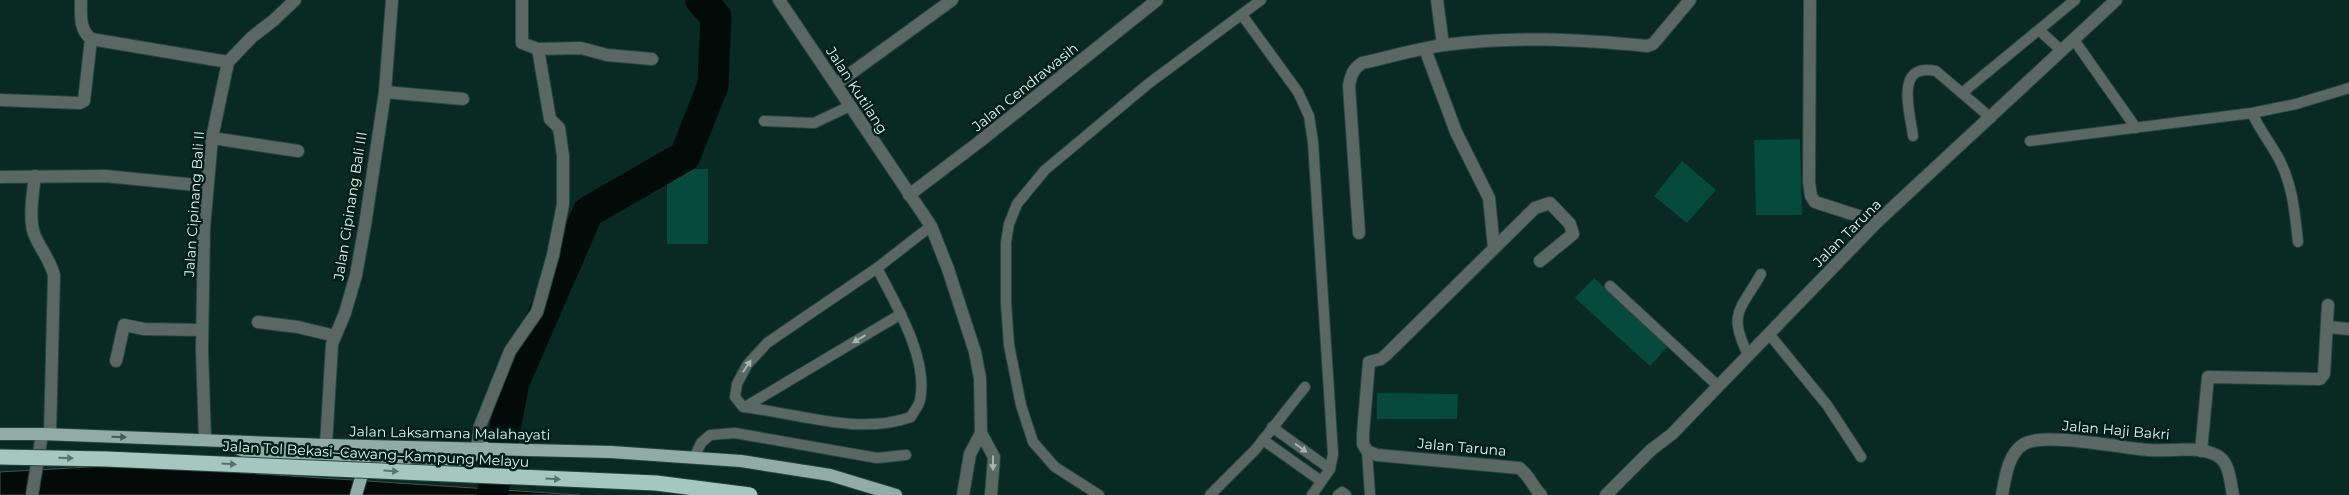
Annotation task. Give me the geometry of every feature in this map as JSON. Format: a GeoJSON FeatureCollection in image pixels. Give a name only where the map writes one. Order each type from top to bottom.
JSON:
{"type":"FeatureCollection","features":[{"type":"Feature","properties":{"kind":"highway","name":"Jalan Tol Bekasi–Cawang–Kampung Melayu"},"geometry":{"type":"LineString","coordinates":[[0,457],[106,458],[646,483],[750,495]]}},
{"type":"Feature","properties":{"kind":"main road","name":"Jalan Laksamana Malahayati"},"geometry":{"type":"LineString","coordinates":[[0,434],[46,434],[326,445],[531,449],[741,461],[830,475],[896,495]]}},
{"type":"Feature","properties":{"kind":"main road"},"geometry":{"type":"LineString","coordinates":[[223,441],[247,453],[366,462],[464,460],[485,448]]}},
{"type":"Feature","properties":{"kind":"main road"},"geometry":{"type":"LineString","coordinates":[[356,495],[366,462]]}},
{"type":"Feature","properties":{"kind":"street"},"geometry":{"type":"LineString","coordinates":[[81,0],[82,28],[84,34],[91,39],[228,62],[252,36],[274,20],[295,0]]}},
{"type":"Feature","properties":{"kind":"street","name":"Jalan Cipinang Bali III"},"geometry":{"type":"LineString","coordinates":[[326,445],[332,344],[345,313],[356,275],[385,92],[392,0]]}},
{"type":"Feature","properties":{"kind":"street"},"geometry":{"type":"LineString","coordinates":[[522,0],[522,42],[538,49],[581,48],[607,56],[652,59]]}},
{"type":"Feature","properties":{"kind":"street","name":"Jalan Kutilang"},"geometry":{"type":"LineString","coordinates":[[779,0],[931,226],[948,269],[975,352],[980,378],[981,433]]}},
{"type":"Feature","properties":{"kind":"street"},"geometry":{"type":"LineString","coordinates":[[836,84],[952,0]]}},
{"type":"Feature","properties":{"kind":"street","name":"Jalan Cendrawasih"},"geometry":{"type":"LineString","coordinates":[[910,195],[994,131],[1157,0]]}},
{"type":"Feature","properties":{"kind":"street"},"geometry":{"type":"LineString","coordinates":[[1437,0],[1443,45]]}},
{"type":"Feature","properties":{"kind":"street"},"geometry":{"type":"LineString","coordinates":[[1359,233],[1349,86],[1354,69],[1362,63],[1443,45],[1540,38],[1647,46],[1653,44],[1690,0]]}},
{"type":"Feature","properties":{"kind":"street"},"geometry":{"type":"LineString","coordinates":[[1810,0],[1809,182],[1811,196],[1815,202],[1823,206],[1837,207],[1877,222]]}},
{"type":"Feature","properties":{"kind":"street","name":"Jalan Taruna"},"geometry":{"type":"LineString","coordinates":[[1606,495],[1651,450],[1672,434],[1877,222],[2116,0]]}},
{"type":"Feature","properties":{"kind":"street"},"geometry":{"type":"LineString","coordinates":[[0,100],[80,103],[84,101],[91,39]]}},
{"type":"Feature","properties":{"kind":"street"},"geometry":{"type":"LineString","coordinates":[[485,448],[480,426],[510,351],[537,312],[553,255],[563,204],[563,156],[559,128],[550,119],[538,49]]}},
{"type":"Feature","properties":{"kind":"street"},"geometry":{"type":"LineString","coordinates":[[1425,49],[1456,132],[1489,198],[1494,248]]}},
{"type":"Feature","properties":{"kind":"street","name":"Jalan Cipinang Bali II"},"geometry":{"type":"LineString","coordinates":[[205,440],[202,330],[204,228],[212,138],[228,62]]}},
{"type":"Feature","properties":{"kind":"street"},"geometry":{"type":"LineString","coordinates":[[385,92],[463,98]]}},
{"type":"Feature","properties":{"kind":"street"},"geometry":{"type":"LineString","coordinates":[[212,138],[298,151]]}},
{"type":"Feature","properties":{"kind":"street"},"geometry":{"type":"LineString","coordinates":[[0,176],[105,176],[207,186]]}},
{"type":"Feature","properties":{"kind":"street"},"geometry":{"type":"LineString","coordinates":[[32,495],[36,465],[46,434],[54,275],[51,264],[34,234],[32,208],[35,176]]}},
{"type":"Feature","properties":{"kind":"street"},"geometry":{"type":"LineString","coordinates":[[1367,451],[1363,444],[1363,434],[1369,362],[1381,360],[1536,208],[1550,203],[1570,224],[1573,234],[1540,261]]}},
{"type":"Feature","properties":{"kind":"street"},"geometry":{"type":"LineString","coordinates":[[2201,451],[2208,377],[2320,379],[2324,374],[2328,305]]}},
{"type":"Feature","properties":{"kind":"street"},"geometry":{"type":"LineString","coordinates":[[258,322],[298,327],[335,336]]}},
{"type":"Feature","properties":{"kind":"street"},"geometry":{"type":"LineString","coordinates":[[116,361],[124,325],[144,329],[202,330]]}},
{"type":"Feature","properties":{"kind":"street"},"geometry":{"type":"LineString","coordinates":[[2328,327],[2349,330]]}},
{"type":"Feature","properties":{"kind":"street"},"geometry":{"type":"LineString","coordinates":[[963,495],[970,454],[981,433]]}},
{"type":"Feature","properties":{"kind":"street"},"geometry":{"type":"LineString","coordinates":[[981,433],[994,456],[991,495]]}},
{"type":"Feature","properties":{"kind":"street","name":"Jalan Haji Bakri"},"geometry":{"type":"LineString","coordinates":[[2002,495],[2008,468],[2014,453],[2024,444],[2042,439],[2150,450],[2201,451],[2218,455],[2228,466],[2233,495]]}},
{"type":"Feature","properties":{"kind":"street","name":"Jalan Taruna"},"geometry":{"type":"LineString","coordinates":[[1367,451],[1378,455],[1518,468],[1526,472],[1535,489],[1541,495]]}},
{"type":"Feature","properties":{"kind":"lane"},"geometry":{"type":"LineString","coordinates":[[1099,495],[1055,467],[1033,442],[1021,405],[1009,344],[1006,303],[1006,242],[1009,224],[1017,204],[1045,170],[1148,84],[1261,0]]}},
{"type":"Feature","properties":{"kind":"lane"},"geometry":{"type":"LineString","coordinates":[[1962,93],[2076,0]]}},
{"type":"Feature","properties":{"kind":"lane"},"geometry":{"type":"LineString","coordinates":[[1242,15],[1298,92],[1309,116],[1313,142],[1333,454],[1330,470],[1312,495]]}},
{"type":"Feature","properties":{"kind":"lane"},"geometry":{"type":"LineString","coordinates":[[2040,31],[2062,51]]}},
{"type":"Feature","properties":{"kind":"lane"},"geometry":{"type":"LineString","coordinates":[[2074,40],[2136,128]]}},
{"type":"Feature","properties":{"kind":"lane"},"geometry":{"type":"LineString","coordinates":[[1913,136],[1908,84],[1915,73],[1925,69],[1936,71],[1991,118]]}},
{"type":"Feature","properties":{"kind":"lane"},"geometry":{"type":"LineString","coordinates":[[2030,141],[2252,113],[2296,104],[2349,88]]}},
{"type":"Feature","properties":{"kind":"lane"},"geometry":{"type":"LineString","coordinates":[[764,121],[814,123],[850,106]]}},
{"type":"Feature","properties":{"kind":"lane"},"geometry":{"type":"LineString","coordinates":[[2252,113],[2259,128],[2281,162],[2294,203],[2298,242]]}},
{"type":"Feature","properties":{"kind":"lane"},"geometry":{"type":"LineString","coordinates":[[877,268],[901,314],[920,362],[920,400],[911,418],[892,424],[851,423],[745,407],[735,397],[737,384],[747,365],[767,343],[877,268],[931,226]]}},
{"type":"Feature","properties":{"kind":"lane"},"geometry":{"type":"LineString","coordinates":[[1748,356],[1738,333],[1736,316],[1761,274]]}},
{"type":"Feature","properties":{"kind":"lane"},"geometry":{"type":"LineString","coordinates":[[1610,286],[1718,386]]}},
{"type":"Feature","properties":{"kind":"lane"},"geometry":{"type":"LineString","coordinates":[[745,407],[901,314]]}},
{"type":"Feature","properties":{"kind":"lane"},"geometry":{"type":"LineString","coordinates":[[1769,334],[1827,405],[1861,457]]}},
{"type":"Feature","properties":{"kind":"lane"},"geometry":{"type":"LineString","coordinates":[[1210,495],[1263,440],[1305,387]]}},
{"type":"Feature","properties":{"kind":"lane"},"geometry":{"type":"LineString","coordinates":[[1272,427],[1330,470]]}},
{"type":"Feature","properties":{"kind":"lane"},"geometry":{"type":"LineString","coordinates":[[694,458],[702,443],[710,435],[734,433],[877,458],[906,455]]}},
{"type":"Feature","properties":{"kind":"lane"},"geometry":{"type":"LineString","coordinates":[[1263,440],[1321,481]]}},
{"type":"Feature","properties":{"kind":"lane"},"geometry":{"type":"LineString","coordinates":[[1367,451],[1370,495]]}},
{"type":"Feature","properties":{"kind":"lane"},"geometry":{"type":"LineString","coordinates":[[1338,495],[1342,492],[1346,495]]}},
{"type":"Feature","properties":{"kind":"green space"},"geometry":{"type":"Polygon","coordinates":[[[1800,139],[1802,215],[1756,215],[1754,140],[1800,139]]]}},
{"type":"Feature","properties":{"kind":"green space"},"geometry":{"type":"Polygon","coordinates":[[[1682,161],[1716,190],[1687,223],[1654,196],[1682,161]]]}},
{"type":"Feature","properties":{"kind":"green space"},"geometry":{"type":"Polygon","coordinates":[[[667,169],[708,169],[708,244],[667,244],[667,169]]]}},
{"type":"Feature","properties":{"kind":"green space"},"geometry":{"type":"Polygon","coordinates":[[[1594,278],[1669,345],[1650,366],[1575,298],[1594,278]]]}},
{"type":"Feature","properties":{"kind":"green space"},"geometry":{"type":"Polygon","coordinates":[[[1377,393],[1458,394],[1457,419],[1377,419],[1377,393]]]}},
{"type":"Feature","properties":{"kind":"shaded area"},"geometry":{"type":"Polygon","coordinates":[[[124,465],[580,495],[0,495],[0,472],[124,465]]]}},
{"type":"Feature","properties":{"kind":"waterway"},"geometry":{"type":"LineString","coordinates":[[492,495],[514,382],[588,212],[685,156],[713,85],[716,17],[701,0]]}}]}
